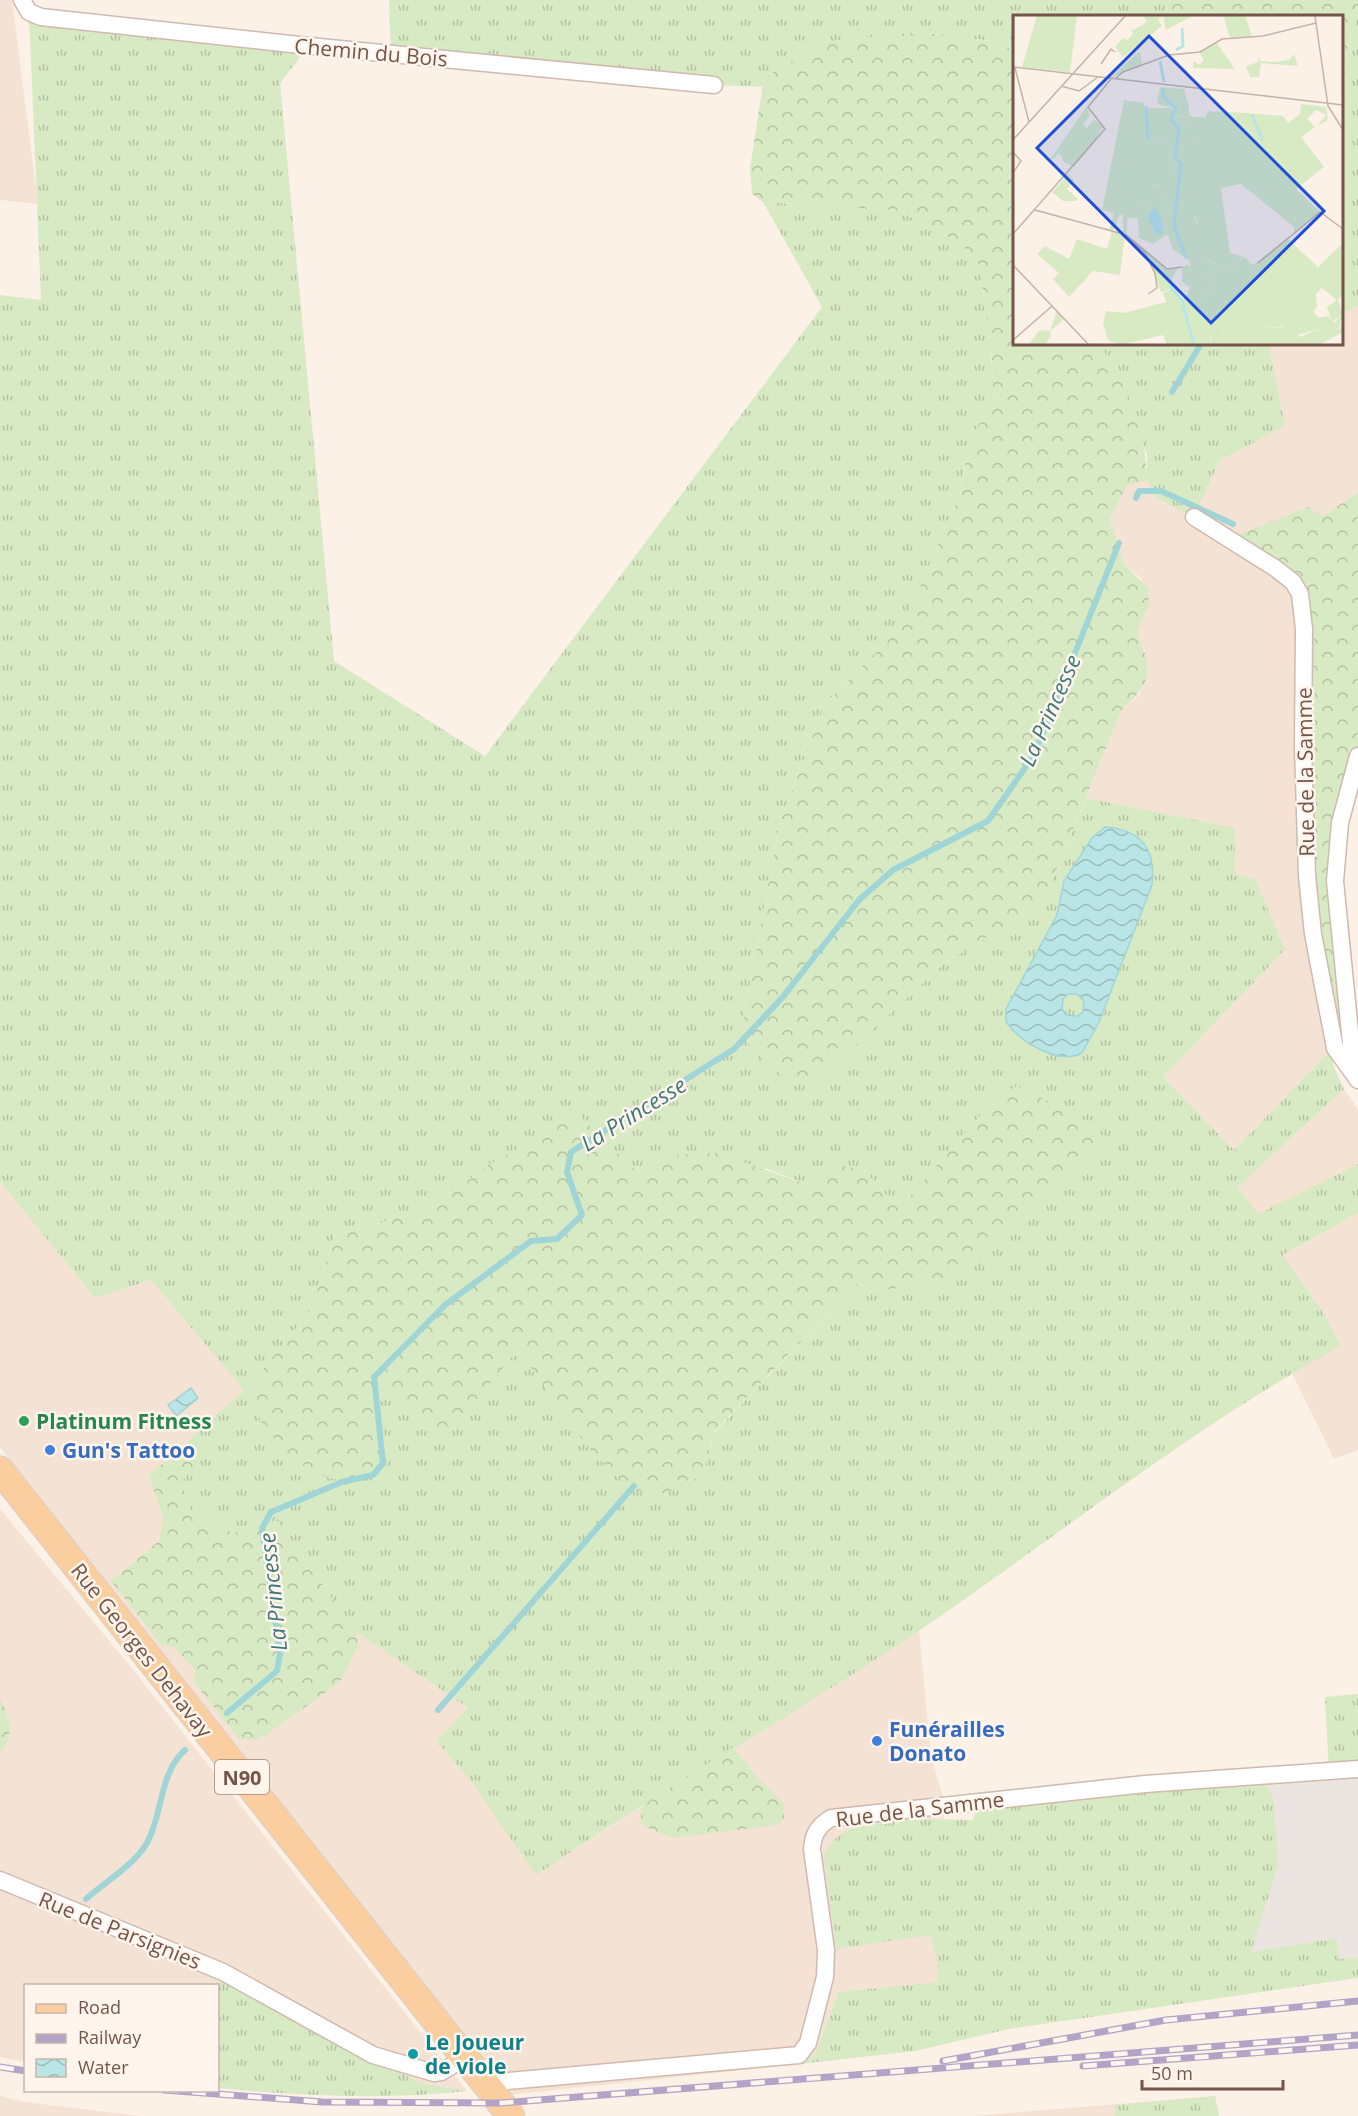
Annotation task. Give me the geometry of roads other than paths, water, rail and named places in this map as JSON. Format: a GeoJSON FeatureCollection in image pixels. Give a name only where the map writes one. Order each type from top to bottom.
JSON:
{"type":"FeatureCollection","features":[{"type":"Feature","properties":{"kind":"main road","name":"Rue Georges Dehavay"},"geometry":{"type":"LineString","coordinates":[[0,1470],[485,2084]]}},
{"type":"Feature","properties":{"kind":"main road","name":"N90"},"geometry":{"type":"LineString","coordinates":[[485,2084],[511,2116]]}},
{"type":"Feature","properties":{"kind":"street","name":"Chemin du Bois"},"geometry":{"type":"LineString","coordinates":[[26,6],[41,17],[309,46],[714,85]]}},
{"type":"Feature","properties":{"kind":"street","name":"Rue de la Samme"},"geometry":{"type":"LineString","coordinates":[[1194,517],[1275,568],[1293,582],[1300,594],[1305,628],[1302,747],[1307,876],[1313,934],[1335,1048],[1356,1077]]}},
{"type":"Feature","properties":{"kind":"street"},"geometry":{"type":"LineString","coordinates":[[1356,1077],[1335,881],[1340,824],[1358,756]]}},
{"type":"Feature","properties":{"kind":"street","name":"Rue de la Samme"},"geometry":{"type":"LineString","coordinates":[[485,2084],[799,2055],[808,2043],[825,1977],[826,1950],[812,1849],[814,1834],[820,1825],[831,1818],[1145,1784],[1358,1769]]}},
{"type":"Feature","properties":{"kind":"street","name":"Rue de Parsignies"},"geometry":{"type":"LineString","coordinates":[[0,1880],[223,1972],[373,2055],[434,2073],[441,2072],[465,2058]]}},
{"type":"Feature","properties":{"kind":"water"},"geometry":{"type":"Polygon","coordinates":[[[1105,827],[1129,832],[1137,837],[1149,852],[1152,861],[1152,885],[1099,1022],[1082,1053],[1062,1056],[1040,1050],[1020,1037],[1006,1022],[1006,1009],[1057,915],[1064,881],[1092,838],[1105,827]],[[1069,994],[1063,999],[1062,1009],[1066,1015],[1077,1016],[1083,1012],[1084,1001],[1077,994],[1069,994]]]}},
{"type":"Feature","properties":{"kind":"water"},"geometry":{"type":"Polygon","coordinates":[[[191,1388],[198,1398],[176,1416],[168,1405],[191,1388]]]}},
{"type":"Feature","properties":{"kind":"waterway"},"geometry":{"type":"LineString","coordinates":[[1172,392],[1200,345]]}},
{"type":"Feature","properties":{"kind":"waterway"},"geometry":{"type":"LineString","coordinates":[[1136,498],[1139,491],[1161,491],[1233,524]]}},
{"type":"Feature","properties":{"kind":"waterway","name":"La Princesse"},"geometry":{"type":"LineString","coordinates":[[227,1713],[277,1671],[280,1653],[262,1528],[271,1512],[342,1482],[373,1475],[383,1463],[374,1377],[445,1305],[531,1241],[557,1239],[582,1215],[567,1172],[571,1152],[734,1049],[782,998],[859,900],[893,870],[988,821],[1034,755],[1119,543]]}},
{"type":"Feature","properties":{"kind":"waterway"},"geometry":{"type":"LineString","coordinates":[[438,1710],[634,1486]]}},
{"type":"Feature","properties":{"kind":"waterway","name":"La Princesse"},"geometry":{"type":"LineString","coordinates":[[86,1899],[127,1866],[147,1843],[170,1770],[185,1750]]}},
{"type":"Feature","properties":{"kind":"railway"},"geometry":{"type":"LineString","coordinates":[[943,2061],[1166,2020],[1358,2001]]}},
{"type":"Feature","properties":{"kind":"railway"},"geometry":{"type":"LineString","coordinates":[[190,2092],[322,2102],[501,2103],[1358,2035]]}},
{"type":"Feature","properties":{"kind":"railway"},"geometry":{"type":"LineString","coordinates":[[1083,2066],[1358,2045]]}},
{"type":"Feature","properties":{"kind":"railway"},"geometry":{"type":"LineString","coordinates":[[0,2067],[24,2071]]}},
{"type":"Feature","properties":{"kind":"place","name":"Platinum Fitness"},"geometry":{"type":"Point","coordinates":[24,1421]}},
{"type":"Feature","properties":{"kind":"place","name":"Gun's Tattoo"},"geometry":{"type":"Point","coordinates":[50,1450]}},
{"type":"Feature","properties":{"kind":"place","name":"Funérailles Donato"},"geometry":{"type":"Point","coordinates":[877,1741]}},
{"type":"Feature","properties":{"kind":"place","name":"Le Joueur de viole"},"geometry":{"type":"Point","coordinates":[413,2054]}}]}
